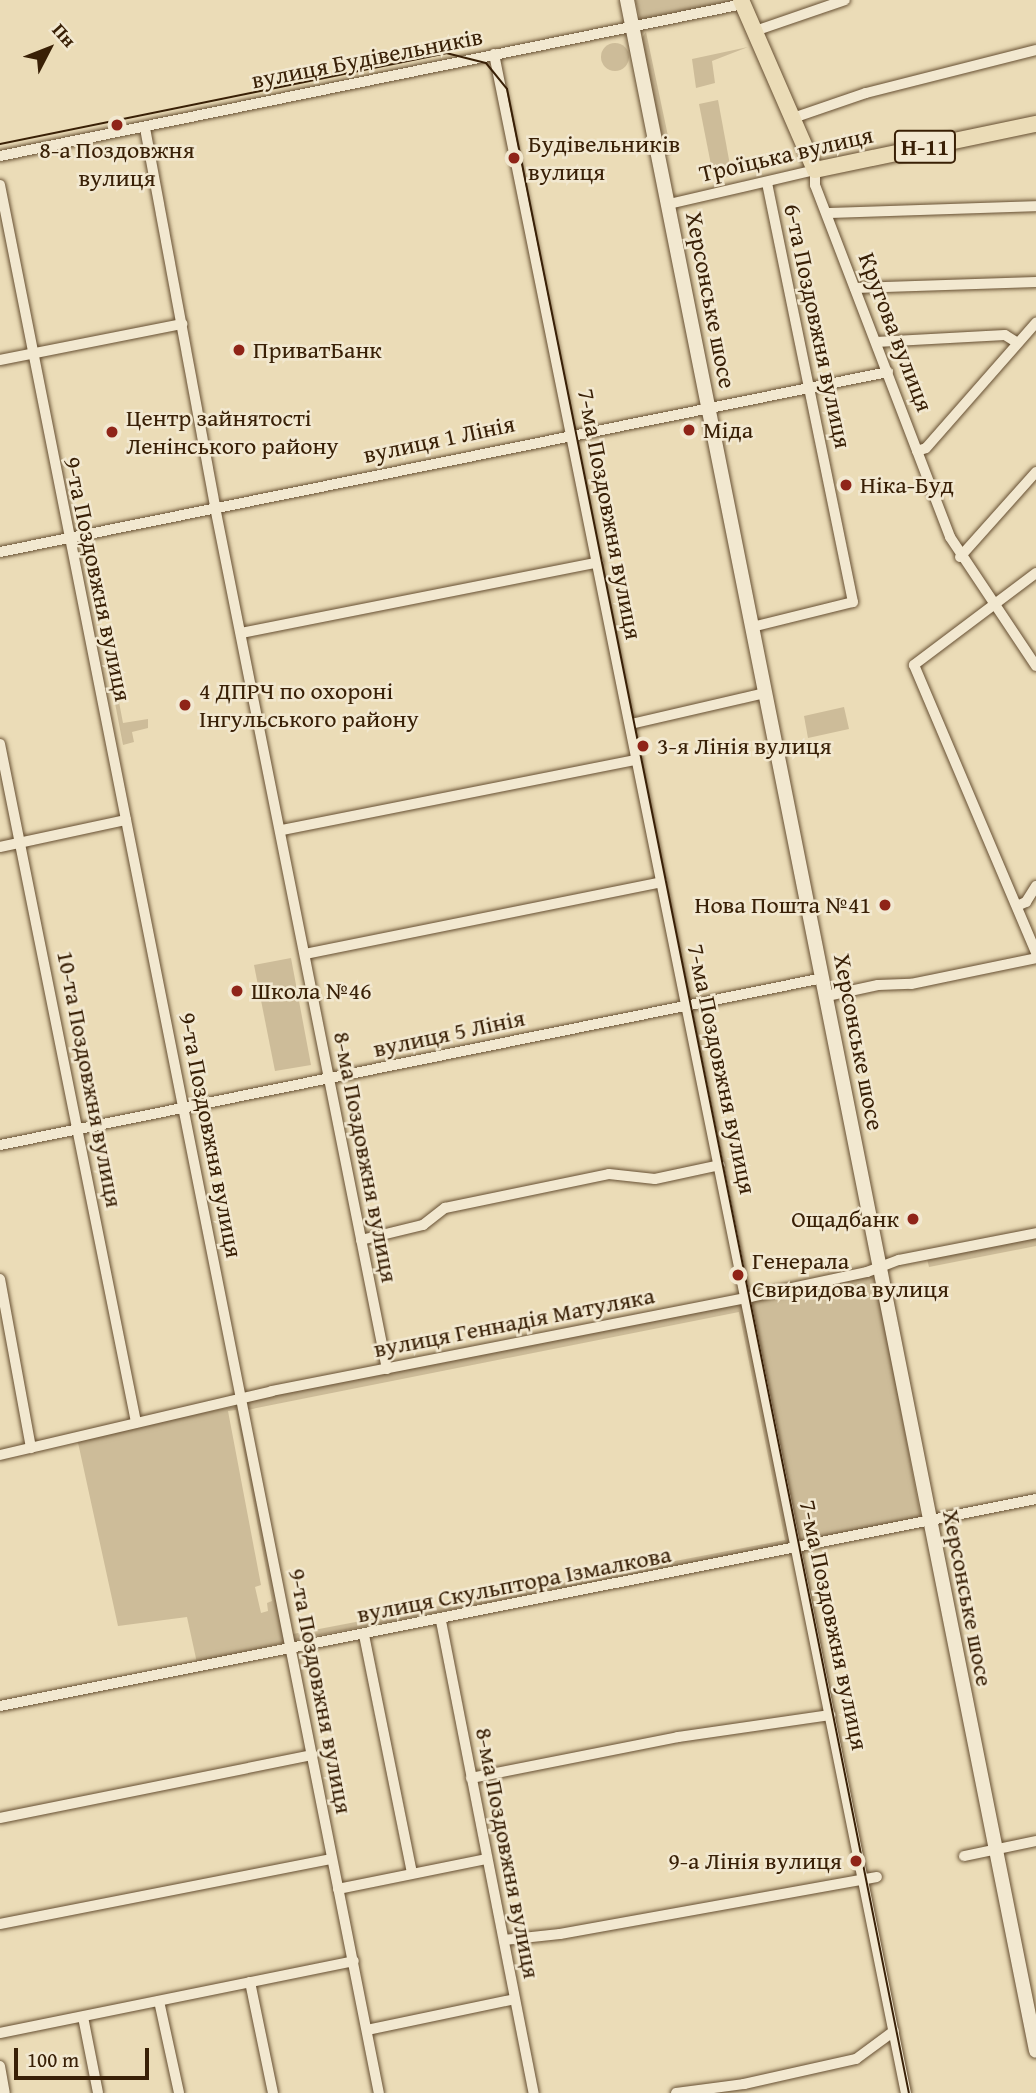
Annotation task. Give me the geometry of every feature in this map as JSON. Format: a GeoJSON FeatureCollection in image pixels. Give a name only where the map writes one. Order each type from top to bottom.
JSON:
{"type":"FeatureCollection","features":[{"type":"Feature","properties":{"kind":"main road","name":"Херсонське шосе"},"geometry":{"type":"LineString","coordinates":[[627,0],[1036,2051]]}},
{"type":"Feature","properties":{"kind":"main road","name":"Кругова вулиця"},"geometry":{"type":"LineString","coordinates":[[742,2],[815,170]]}},
{"type":"Feature","properties":{"kind":"main road","name":"Троїцька вулиця"},"geometry":{"type":"LineString","coordinates":[[815,170],[1036,124]]}},
{"type":"Feature","properties":{"kind":"street"},"geometry":{"type":"LineString","coordinates":[[755,31],[845,0]]}},
{"type":"Feature","properties":{"kind":"street","name":"вулиця Будівельників"},"geometry":{"type":"LineString","coordinates":[[0,156],[145,128],[174,117],[633,29],[742,2]]}},
{"type":"Feature","properties":{"kind":"street"},"geometry":{"type":"LineString","coordinates":[[793,118],[866,93],[1036,50]]}},
{"type":"Feature","properties":{"kind":"street","name":"7-ма Поздовжня вулиця"},"geometry":{"type":"LineString","coordinates":[[495,54],[748,1297],[796,1549],[866,1879],[906,2093]]}},
{"type":"Feature","properties":{"kind":"street","name":"8-ма Поздовжня вулиця"},"geometry":{"type":"LineString","coordinates":[[145,128],[215,508],[282,830],[387,1369]]}},
{"type":"Feature","properties":{"kind":"street","name":"Троїцька вулиця"},"geometry":{"type":"LineString","coordinates":[[669,204],[815,170]]}},
{"type":"Feature","properties":{"kind":"street","name":"Кругова вулиця"},"geometry":{"type":"LineString","coordinates":[[815,170],[815,185],[961,558],[1036,666]]}},
{"type":"Feature","properties":{"kind":"street","name":"6-та Поздовжня вулиця"},"geometry":{"type":"LineString","coordinates":[[752,627],[853,602],[767,183]]}},
{"type":"Feature","properties":{"kind":"street","name":"9-та Поздовжня вулиця"},"geometry":{"type":"LineString","coordinates":[[0,185],[380,2093]]}},
{"type":"Feature","properties":{"kind":"street"},"geometry":{"type":"LineString","coordinates":[[827,213],[1036,206]]}},
{"type":"Feature","properties":{"kind":"street"},"geometry":{"type":"LineString","coordinates":[[855,288],[1036,282]]}},
{"type":"Feature","properties":{"kind":"street"},"geometry":{"type":"LineString","coordinates":[[917,451],[926,448],[1036,323]]}},
{"type":"Feature","properties":{"kind":"street"},"geometry":{"type":"LineString","coordinates":[[0,360],[182,324]]}},
{"type":"Feature","properties":{"kind":"street"},"geometry":{"type":"LineString","coordinates":[[876,342],[1005,335],[1018,343]]}},
{"type":"Feature","properties":{"kind":"street","name":"вулиця 1 Лінія"},"geometry":{"type":"LineString","coordinates":[[0,552],[572,433],[709,410],[888,372]]}},
{"type":"Feature","properties":{"kind":"street"},"geometry":{"type":"LineString","coordinates":[[961,558],[1036,472]]}},
{"type":"Feature","properties":{"kind":"street"},"geometry":{"type":"LineString","coordinates":[[241,633],[598,562]]}},
{"type":"Feature","properties":{"kind":"street"},"geometry":{"type":"LineString","coordinates":[[1036,573],[914,665],[1036,952]]}},
{"type":"Feature","properties":{"kind":"street"},"geometry":{"type":"LineString","coordinates":[[631,724],[765,693]]}},
{"type":"Feature","properties":{"kind":"street","name":"10-та Поздовжня вулиця"},"geometry":{"type":"LineString","coordinates":[[0,744],[136,1422]]}},
{"type":"Feature","properties":{"kind":"street"},"geometry":{"type":"LineString","coordinates":[[282,830],[637,760]]}},
{"type":"Feature","properties":{"kind":"street"},"geometry":{"type":"LineString","coordinates":[[0,847],[126,820]]}},
{"type":"Feature","properties":{"kind":"street"},"geometry":{"type":"LineString","coordinates":[[305,954],[662,882]]}},
{"type":"Feature","properties":{"kind":"street"},"geometry":{"type":"LineString","coordinates":[[1017,906],[1036,886]]}},
{"type":"Feature","properties":{"kind":"street"},"geometry":{"type":"LineString","coordinates":[[827,996],[878,985],[911,984],[1036,958]]}},
{"type":"Feature","properties":{"kind":"street","name":"вулиця 5 Лінія"},"geometry":{"type":"LineString","coordinates":[[0,1145],[823,978]]}},
{"type":"Feature","properties":{"kind":"street"},"geometry":{"type":"LineString","coordinates":[[361,1240],[424,1225],[445,1208],[613,1174],[655,1179],[720,1165]]}},
{"type":"Feature","properties":{"kind":"street","name":"вулиця Геннадія Матуляка"},"geometry":{"type":"LineString","coordinates":[[0,1455],[240,1399],[748,1297],[1036,1233]]}},
{"type":"Feature","properties":{"kind":"street"},"geometry":{"type":"LineString","coordinates":[[0,1279],[32,1448]]}},
{"type":"Feature","properties":{"kind":"street","name":"вулиця Скульптора Ізмалкова"},"geometry":{"type":"LineString","coordinates":[[0,1706],[441,1621],[1036,1499]]}},
{"type":"Feature","properties":{"kind":"street","name":"8-ма Поздовжня вулиця"},"geometry":{"type":"LineString","coordinates":[[441,1621],[534,2093]]}},
{"type":"Feature","properties":{"kind":"street"},"geometry":{"type":"LineString","coordinates":[[365,1635],[412,1872]]}},
{"type":"Feature","properties":{"kind":"street"},"geometry":{"type":"LineString","coordinates":[[471,1778],[678,1737],[830,1715]]}},
{"type":"Feature","properties":{"kind":"street"},"geometry":{"type":"LineString","coordinates":[[0,1818],[313,1755]]}},
{"type":"Feature","properties":{"kind":"street"},"geometry":{"type":"LineString","coordinates":[[964,1856],[1036,1842]]}},
{"type":"Feature","properties":{"kind":"street"},"geometry":{"type":"LineString","coordinates":[[338,1889],[487,1858]]}},
{"type":"Feature","properties":{"kind":"street"},"geometry":{"type":"LineString","coordinates":[[0,1924],[332,1859]]}},
{"type":"Feature","properties":{"kind":"street"},"geometry":{"type":"LineString","coordinates":[[504,1940],[560,1934],[877,1877]]}},
{"type":"Feature","properties":{"kind":"street"},"geometry":{"type":"LineString","coordinates":[[0,2033],[354,1961]]}},
{"type":"Feature","properties":{"kind":"street"},"geometry":{"type":"LineString","coordinates":[[250,1982],[273,2093]]}},
{"type":"Feature","properties":{"kind":"street"},"geometry":{"type":"LineString","coordinates":[[367,2030],[515,1999]]}},
{"type":"Feature","properties":{"kind":"street"},"geometry":{"type":"LineString","coordinates":[[159,2001],[179,2093]]}},
{"type":"Feature","properties":{"kind":"street"},"geometry":{"type":"LineString","coordinates":[[83,2017],[98,2093]]}},
{"type":"Feature","properties":{"kind":"street"},"geometry":{"type":"LineString","coordinates":[[676,2093],[744,2084],[856,2059],[894,2031]]}},
{"type":"Feature","properties":{"kind":"street"},"geometry":{"type":"LineString","coordinates":[[0,2066],[5,2093]]}},
{"type":"Feature","properties":{"kind":"shaded area"},"geometry":{"type":"Polygon","coordinates":[[[635,0],[731,0],[728,5],[641,22],[635,0]]]}},
{"type":"Feature","properties":{"kind":"shaded area"},"geometry":{"type":"Polygon","coordinates":[[[646,32],[672,155],[666,156],[641,39],[646,32]]]}},
{"type":"Feature","properties":{"kind":"shaded area"},"geometry":{"type":"Polygon","coordinates":[[[615,43],[625,47],[629,57],[625,67],[615,71],[605,67],[601,57],[605,47],[615,43]]]}},
{"type":"Feature","properties":{"kind":"shaded area"},"geometry":{"type":"Polygon","coordinates":[[[748,47],[712,61],[715,83],[696,88],[692,59],[748,47]]]}},
{"type":"Feature","properties":{"kind":"shaded area"},"geometry":{"type":"Polygon","coordinates":[[[718,100],[732,176],[714,180],[699,104],[718,100]]]}},
{"type":"Feature","properties":{"kind":"shaded area"},"geometry":{"type":"Polygon","coordinates":[[[119,702],[123,723],[148,719],[148,728],[132,732],[134,742],[123,745],[115,703],[119,702]]]}},
{"type":"Feature","properties":{"kind":"shaded area"},"geometry":{"type":"Polygon","coordinates":[[[844,707],[849,729],[808,738],[804,716],[844,707]]]}},
{"type":"Feature","properties":{"kind":"shaded area"},"geometry":{"type":"Polygon","coordinates":[[[291,958],[311,1065],[275,1071],[254,965],[291,958]]]}},
{"type":"Feature","properties":{"kind":"shaded area"},"geometry":{"type":"Polygon","coordinates":[[[1036,1237],[1036,1246],[929,1267],[927,1259],[1036,1237]]]}},
{"type":"Feature","properties":{"kind":"shaded area"},"geometry":{"type":"Polygon","coordinates":[[[870,1275],[877,1281],[921,1519],[294,1640],[293,1634],[785,1540],[739,1312],[247,1410],[249,1400],[870,1275]]]}},
{"type":"Feature","properties":{"kind":"shaded area"},"geometry":{"type":"Polygon","coordinates":[[[237,1406],[287,1642],[197,1663],[187,1617],[118,1626],[77,1438],[237,1406]],[[236,1410],[228,1411],[261,1585],[255,1587],[261,1613],[268,1611],[267,1603],[272,1601],[236,1410]]]}},
{"type":"Feature","properties":{"kind":"tram line"},"geometry":{"type":"LineString","coordinates":[[0,144],[446,53],[486,63],[507,89],[909,2093]]}},
{"type":"Feature","properties":{"kind":"place","name":"8-а Поздовжня вулиця"},"geometry":{"type":"Point","coordinates":[117,125]}},
{"type":"Feature","properties":{"kind":"place","name":"Будівельників вулиця"},"geometry":{"type":"Point","coordinates":[514,158]}},
{"type":"Feature","properties":{"kind":"place","name":"ПриватБанк"},"geometry":{"type":"Point","coordinates":[239,350]}},
{"type":"Feature","properties":{"kind":"place","name":"Міда"},"geometry":{"type":"Point","coordinates":[689,430]}},
{"type":"Feature","properties":{"kind":"place","name":"Центр зайнятості Ленінського району"},"geometry":{"type":"Point","coordinates":[112,432]}},
{"type":"Feature","properties":{"kind":"place","name":"Ніка-Буд"},"geometry":{"type":"Point","coordinates":[846,485]}},
{"type":"Feature","properties":{"kind":"place","name":"4 ДПРЧ по охороні Інгульського району"},"geometry":{"type":"Point","coordinates":[185,705]}},
{"type":"Feature","properties":{"kind":"place","name":"3-я Лінія вулиця"},"geometry":{"type":"Point","coordinates":[643,746]}},
{"type":"Feature","properties":{"kind":"place","name":"Нова Пошта №41"},"geometry":{"type":"Point","coordinates":[885,905]}},
{"type":"Feature","properties":{"kind":"place","name":"Школа №46"},"geometry":{"type":"Point","coordinates":[237,991]}},
{"type":"Feature","properties":{"kind":"place","name":"Ощадбанк"},"geometry":{"type":"Point","coordinates":[913,1219]}},
{"type":"Feature","properties":{"kind":"place","name":"Генерала Свиридова вулиця"},"geometry":{"type":"Point","coordinates":[738,1275]}},
{"type":"Feature","properties":{"kind":"place","name":"9-а Лінія вулиця"},"geometry":{"type":"Point","coordinates":[856,1861]}}]}
